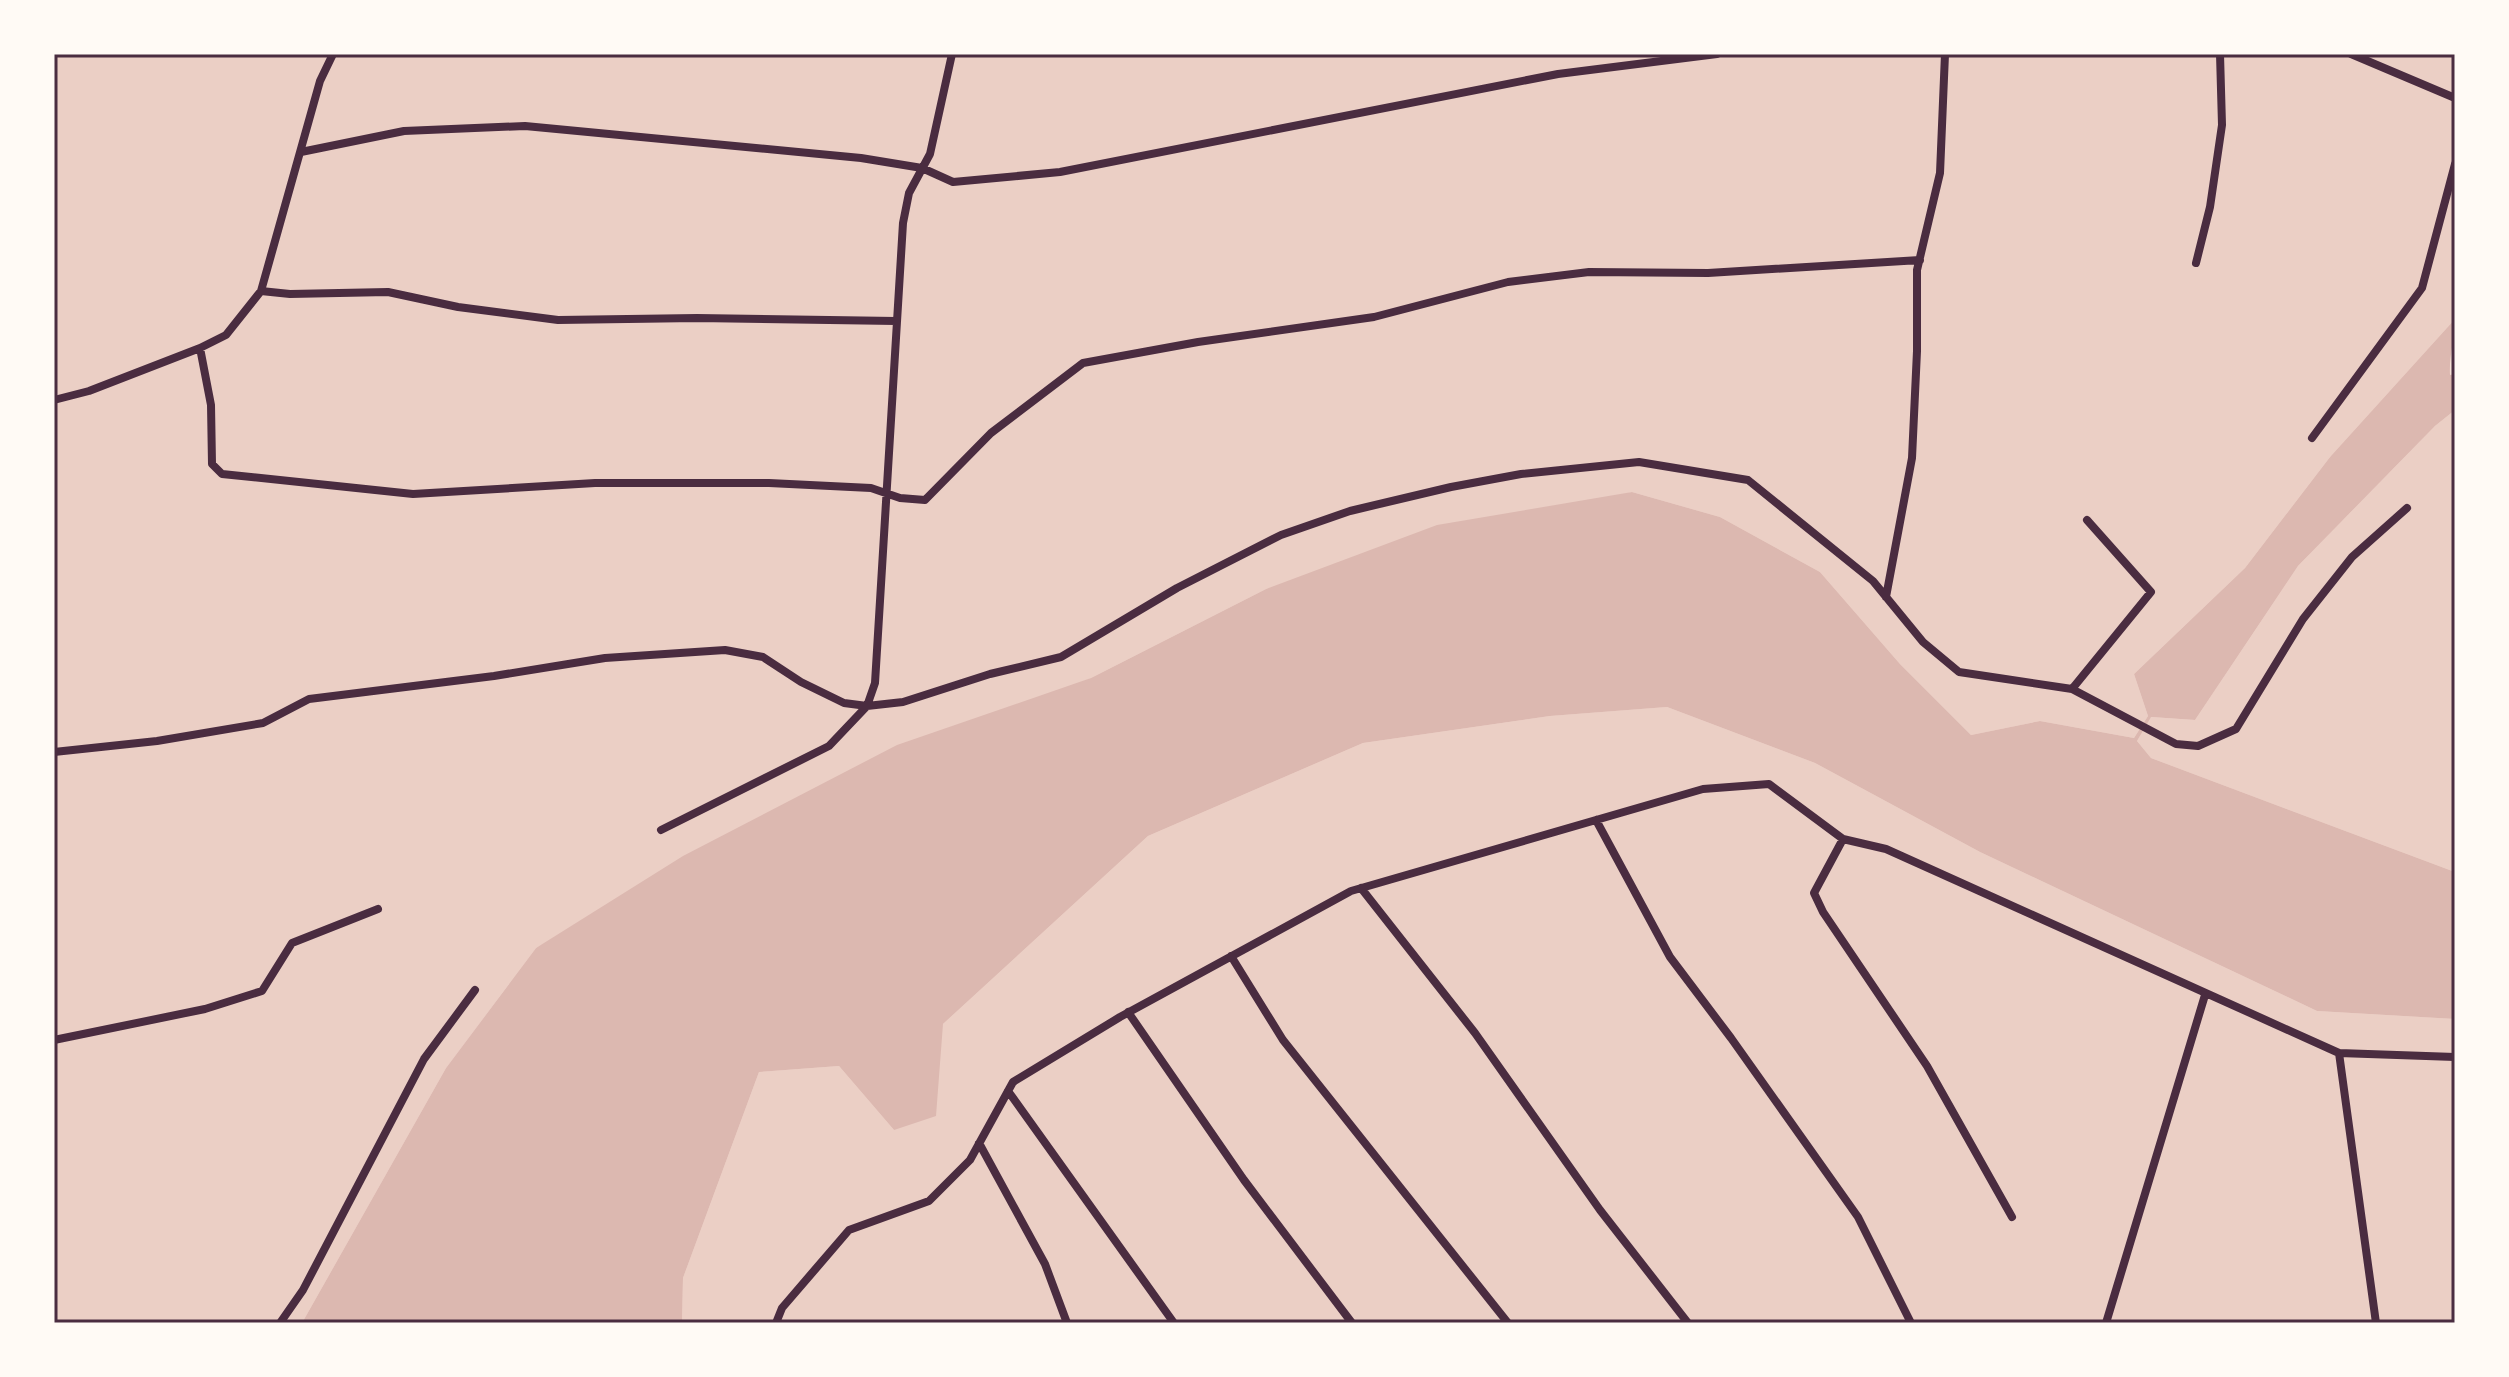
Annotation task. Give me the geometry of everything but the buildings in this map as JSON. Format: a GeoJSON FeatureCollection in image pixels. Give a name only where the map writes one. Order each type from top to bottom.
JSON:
{"type":"FeatureCollection","features":[{"type":"Feature","properties":{"kind":"street"},"geometry":{"type":"LineString","coordinates":[[54,400],[89,391],[226,335],[261,291],[320,81],[333,54]]}},
{"type":"Feature","properties":{"kind":"street"},"geometry":{"type":"LineString","coordinates":[[661,830],[829,746],[867,706],[875,683],[903,223],[909,193],[930,154],[952,54]]}},
{"type":"Feature","properties":{"kind":"street"},"geometry":{"type":"LineString","coordinates":[[301,152],[404,131],[525,126],[861,158],[922,168],[953,182],[1060,172],[1558,74],[1717,54]]}},
{"type":"Feature","properties":{"kind":"street"},"geometry":{"type":"LineString","coordinates":[[1886,597],[1912,458],[1917,270],[1940,173],[1945,54]]}},
{"type":"Feature","properties":{"kind":"street"},"geometry":{"type":"LineString","coordinates":[[2196,263],[2210,207],[2222,125],[2220,54]]}},
{"type":"Feature","properties":{"kind":"street"},"geometry":{"type":"LineString","coordinates":[[2351,54],[2455,98]]}},
{"type":"Feature","properties":{"kind":"street"},"geometry":{"type":"LineString","coordinates":[[2312,438],[2422,288],[2455,164]]}},
{"type":"Feature","properties":{"kind":"street"},"geometry":{"type":"LineString","coordinates":[[200,348],[211,405],[212,464],[222,474],[413,494],[595,483],[769,483],[871,488],[900,498],[925,500],[991,433],[1083,363],[1198,342],[1374,317],[1508,282],[1562,275],[1589,272],[1708,273],[1920,260]]}},
{"type":"Feature","properties":{"kind":"street"},"geometry":{"type":"LineString","coordinates":[[261,291],[290,294],[388,292],[458,307],[558,320],[697,318],[896,321]]}},
{"type":"Feature","properties":{"kind":"street"},"geometry":{"type":"LineString","coordinates":[[54,752],[143,743],[263,723],[309,699],[494,676],[605,658],[725,650],[763,657],[801,682],[844,703],[867,706],[903,702],[990,674],[1061,657],[1177,588],[1281,535],[1350,511],[1521,474],[1639,462],[1748,480],[1862,572],[1923,642],[1959,672],[2072,689],[2176,744],[2198,746],[2236,729],[2303,619],[2352,557],[2407,508]]}},
{"type":"Feature","properties":{"kind":"street"},"geometry":{"type":"LineString","coordinates":[[2072,689],[2151,592],[2087,520]]}},
{"type":"Feature","properties":{"kind":"street"},"geometry":{"type":"LineString","coordinates":[[776,1323],[782,1308],[849,1230],[929,1201],[970,1160],[1013,1082],[1128,1012],[1351,891],[1703,789],[1769,784],[1843,839],[1886,849],[2339,1053],[2455,1057]]}},
{"type":"Feature","properties":{"kind":"street"},"geometry":{"type":"LineString","coordinates":[[1596,820],[1670,957],[1858,1217],[1911,1323]]}},
{"type":"Feature","properties":{"kind":"street"},"geometry":{"type":"LineString","coordinates":[[1843,839],[1814,893],[1823,912],[1927,1066],[2012,1217]]}},
{"type":"Feature","properties":{"kind":"street"},"geometry":{"type":"LineString","coordinates":[[1361,888],[1475,1033],[1600,1210],[1688,1323]]}},
{"type":"Feature","properties":{"kind":"street"},"geometry":{"type":"LineString","coordinates":[[54,1040],[205,1009],[262,991],[292,943],[378,909]]}},
{"type":"Feature","properties":{"kind":"street"},"geometry":{"type":"LineString","coordinates":[[1231,956],[1283,1040],[1508,1323]]}},
{"type":"Feature","properties":{"kind":"street"},"geometry":{"type":"LineString","coordinates":[[280,1323],[303,1290],[424,1059],[475,990]]}},
{"type":"Feature","properties":{"kind":"street"},"geometry":{"type":"LineString","coordinates":[[2106,1323],[2205,995]]}},
{"type":"Feature","properties":{"kind":"street"},"geometry":{"type":"LineString","coordinates":[[1128,1012],[1244,1180],[1352,1323]]}},
{"type":"Feature","properties":{"kind":"street"},"geometry":{"type":"LineString","coordinates":[[2339,1053],[2376,1323]]}},
{"type":"Feature","properties":{"kind":"street"},"geometry":{"type":"LineString","coordinates":[[1008,1091],[1174,1323]]}},
{"type":"Feature","properties":{"kind":"street"},"geometry":{"type":"LineString","coordinates":[[979,1143],[1045,1264],[1067,1323]]}},
{"type":"Feature","properties":{"kind":"shaded area"},"geometry":{"type":"Polygon","coordinates":[[[54,54],[2455,54],[2455,319],[2330,457],[2245,568],[2134,674],[2148,716],[2134,738],[2040,721],[1971,735],[1900,664],[1820,572],[1720,517],[1632,492],[1266,589],[1091,678],[536,948],[446,1068],[302,1323],[54,1323],[54,54]]]}},
{"type":"Feature","properties":{"kind":"shaded area"},"geometry":{"type":"Polygon","coordinates":[[[2455,319],[2450,375],[2455,374],[2455,410],[2435,426],[2298,566],[2195,720],[2151,717],[2137,741],[2151,758],[2455,872],[2455,1019],[2317,1011],[1980,852],[1815,763],[1667,707],[1550,716],[1363,743],[1148,836],[943,1024],[936,1116],[894,1130],[839,1066],[759,1072],[683,1278],[682,1323],[302,1323],[446,1068],[536,948],[683,856],[897,745],[1091,678],[1266,589],[1437,525],[1632,492],[1720,517],[1820,572],[1900,664],[1971,735],[2040,721],[2134,738],[2148,716],[2134,674],[2245,568],[2330,457],[2455,319]]]}},
{"type":"Feature","properties":{"kind":"shaded area"},"geometry":{"type":"Polygon","coordinates":[[[2455,410],[2455,872],[2151,758],[2137,741],[2150,717],[2195,720],[2298,566],[2435,426],[2455,410]]]}},
{"type":"Feature","properties":{"kind":"shaded area"},"geometry":{"type":"Polygon","coordinates":[[[1667,707],[1815,763],[1980,852],[2317,1011],[2455,1019],[2455,1323],[682,1323],[683,1278],[759,1072],[839,1066],[894,1130],[943,1024],[1148,836],[1363,743],[1550,716],[1667,707]]]}}]}
